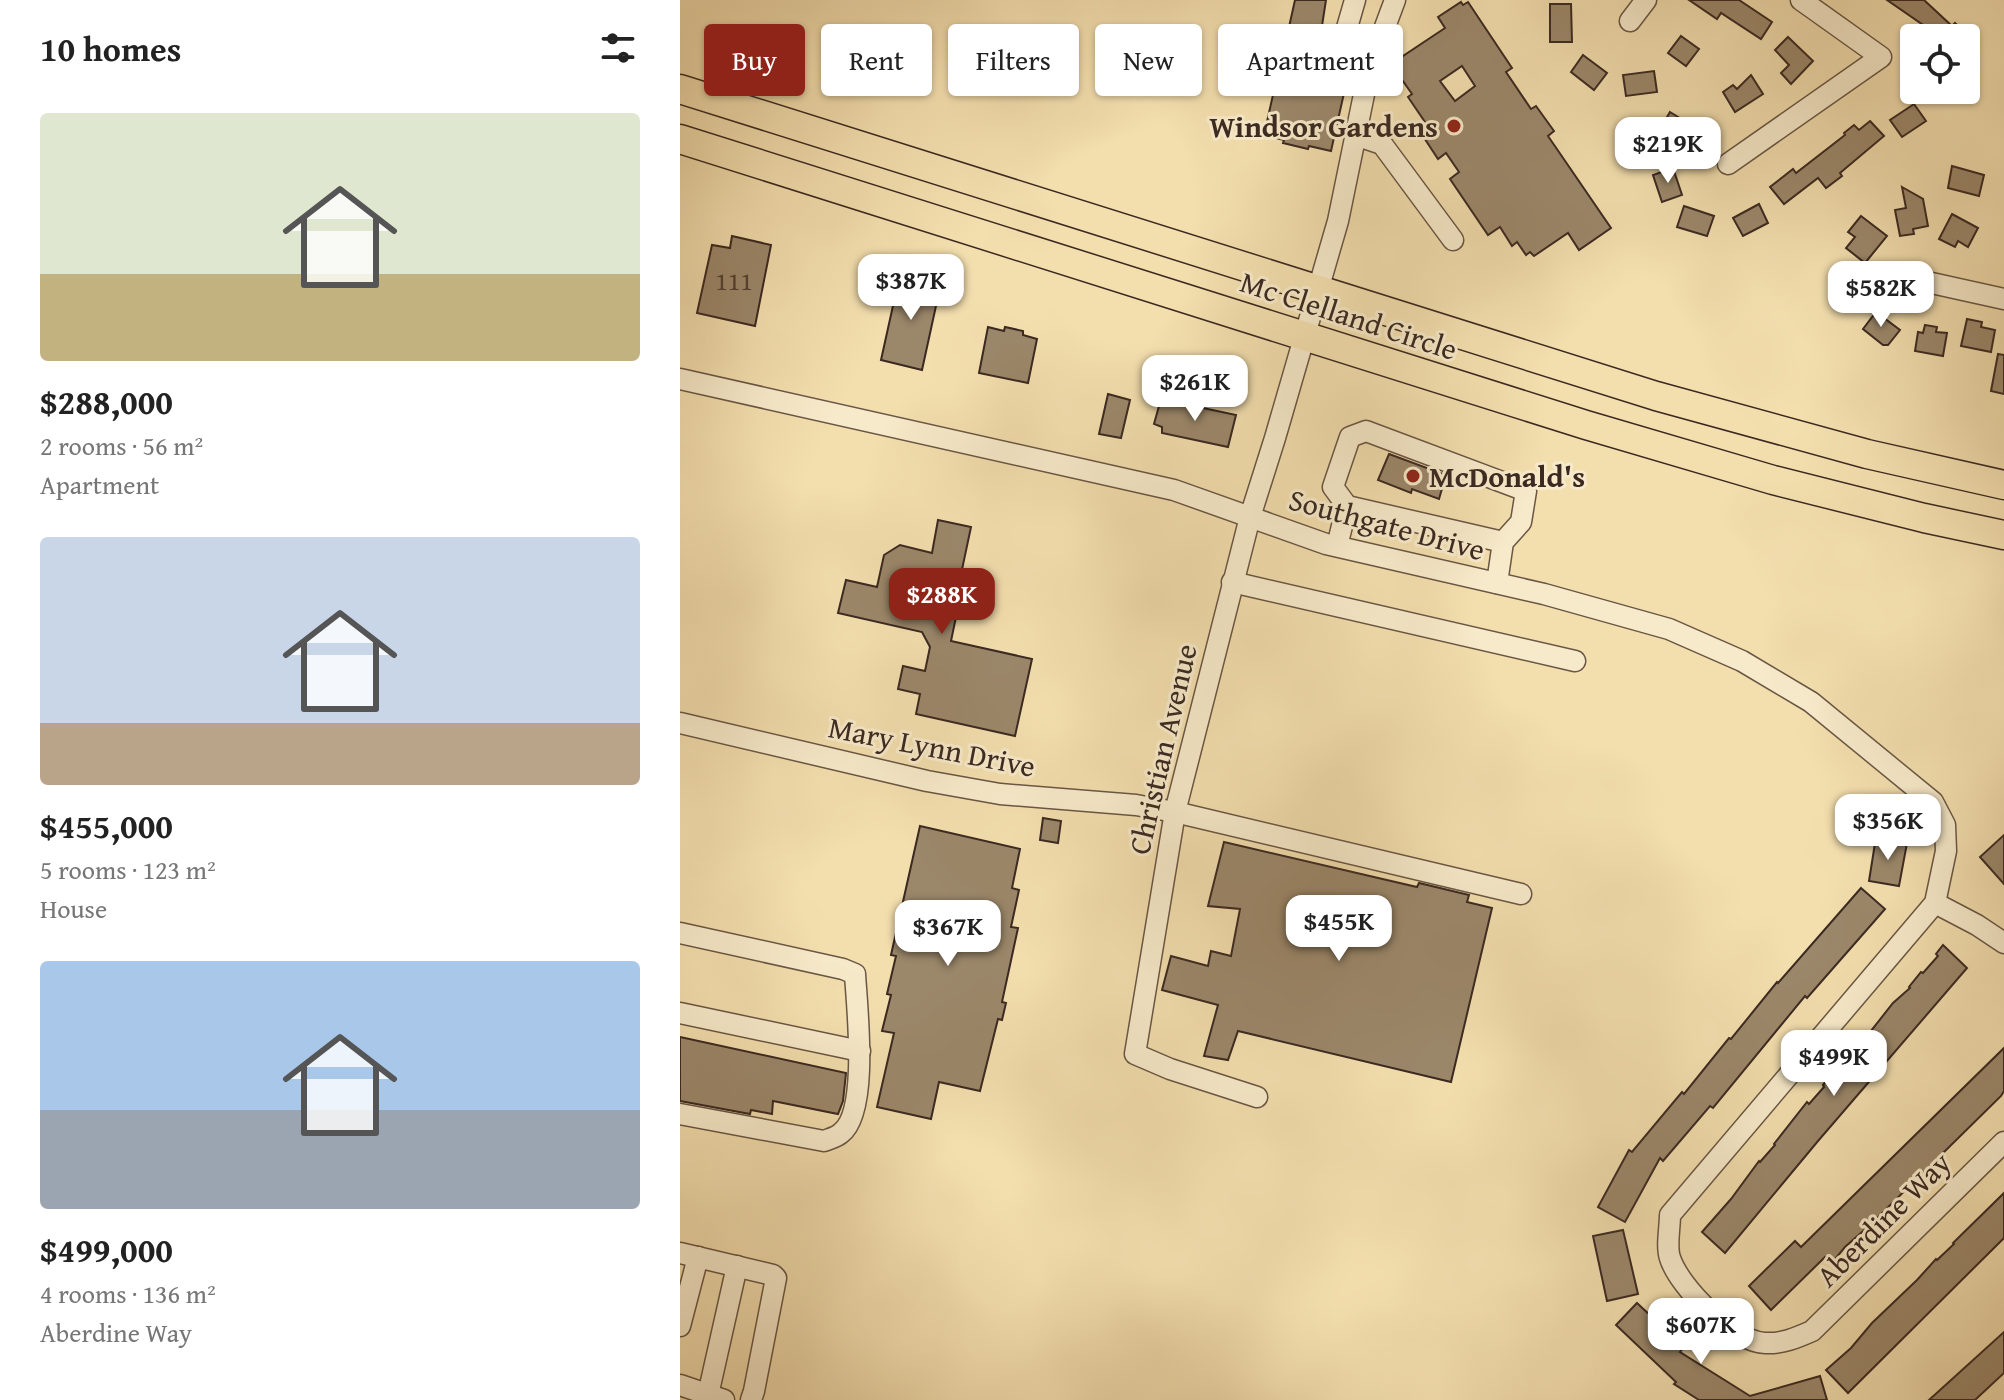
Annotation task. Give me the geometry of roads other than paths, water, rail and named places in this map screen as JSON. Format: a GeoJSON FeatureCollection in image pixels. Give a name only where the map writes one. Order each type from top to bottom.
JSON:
{"type":"FeatureCollection","features":[{"type":"Feature","properties":{"kind":"highway","name":"Mc Clelland Circle"},"geometry":{"type":"LineString","coordinates":[[680,89],[1727,417],[1867,454],[2004,485]]}},
{"type":"Feature","properties":{"kind":"highway","name":"Mc Clelland Circle"},"geometry":{"type":"LineString","coordinates":[[680,139],[1743,472],[1869,505],[2004,535]]}},
{"type":"Feature","properties":{"kind":"street"},"geometry":{"type":"LineString","coordinates":[[1348,24],[1355,0]]}},
{"type":"Feature","properties":{"kind":"street"},"geometry":{"type":"LineString","coordinates":[[1630,21],[1646,0]]}},
{"type":"Feature","properties":{"kind":"street"},"geometry":{"type":"LineString","coordinates":[[1728,164],[1881,57],[1801,0]]}},
{"type":"Feature","properties":{"kind":"street","name":"Christian Avenue"},"geometry":{"type":"LineString","coordinates":[[1386,24],[1395,1]]}},
{"type":"Feature","properties":{"kind":"street","name":"Christian Avenue"},"geometry":{"type":"LineString","coordinates":[[1257,1097],[1170,1069],[1135,1054],[1175,812],[1232,582],[1338,221],[1363,96]]}},
{"type":"Feature","properties":{"kind":"street"},"geometry":{"type":"LineString","coordinates":[[1355,135],[1382,144],[1453,240]]}},
{"type":"Feature","properties":{"kind":"street"},"geometry":{"type":"LineString","coordinates":[[1918,280],[2004,299]]}},
{"type":"Feature","properties":{"kind":"street","name":"Southgate Drive"},"geometry":{"type":"LineString","coordinates":[[680,379],[1174,490],[1337,546],[1544,594],[1669,629],[1742,661],[1811,702],[1933,802],[1945,825],[1946,851],[1935,903]]}},
{"type":"Feature","properties":{"kind":"street"},"geometry":{"type":"LineString","coordinates":[[1497,583],[1503,542],[1521,522],[1526,491],[1366,431],[1350,437],[1333,487],[1347,506],[1503,542]]}},
{"type":"Feature","properties":{"kind":"street"},"geometry":{"type":"LineString","coordinates":[[1337,546],[1347,506]]}},
{"type":"Feature","properties":{"kind":"street"},"geometry":{"type":"LineString","coordinates":[[1232,582],[1575,661]]}},
{"type":"Feature","properties":{"kind":"street","name":"Mary Lynn Drive"},"geometry":{"type":"LineString","coordinates":[[680,723],[985,792],[1136,805],[1175,812],[1521,894]]}},
{"type":"Feature","properties":{"kind":"street"},"geometry":{"type":"LineString","coordinates":[[1935,903],[2004,943]]}},
{"type":"Feature","properties":{"kind":"street","name":"Aberdine Way"},"geometry":{"type":"LineString","coordinates":[[1935,903],[1670,1215],[1669,1255],[1678,1275],[1705,1306],[1738,1335],[1762,1343],[1788,1341],[1812,1331],[2004,1142]]}},
{"type":"Feature","properties":{"kind":"street"},"geometry":{"type":"LineString","coordinates":[[680,933],[855,974],[860,1051],[855,1109],[843,1132],[824,1141],[680,1114]]}},
{"type":"Feature","properties":{"kind":"street"},"geometry":{"type":"LineString","coordinates":[[680,1013],[860,1051]]}},
{"type":"Feature","properties":{"kind":"street"},"geometry":{"type":"LineString","coordinates":[[680,1326],[689,1255],[776,1278],[751,1400]]}},
{"type":"Feature","properties":{"kind":"street"},"geometry":{"type":"LineString","coordinates":[[680,1385],[716,1397],[737,1266]]}},
{"type":"Feature","properties":{"kind":"place","name":"Windsor Gardens"},"geometry":{"type":"Point","coordinates":[1454,126]}},
{"type":"Feature","properties":{"kind":"place","name":"McDonald's"},"geometry":{"type":"Point","coordinates":[1413,476]}}]}
